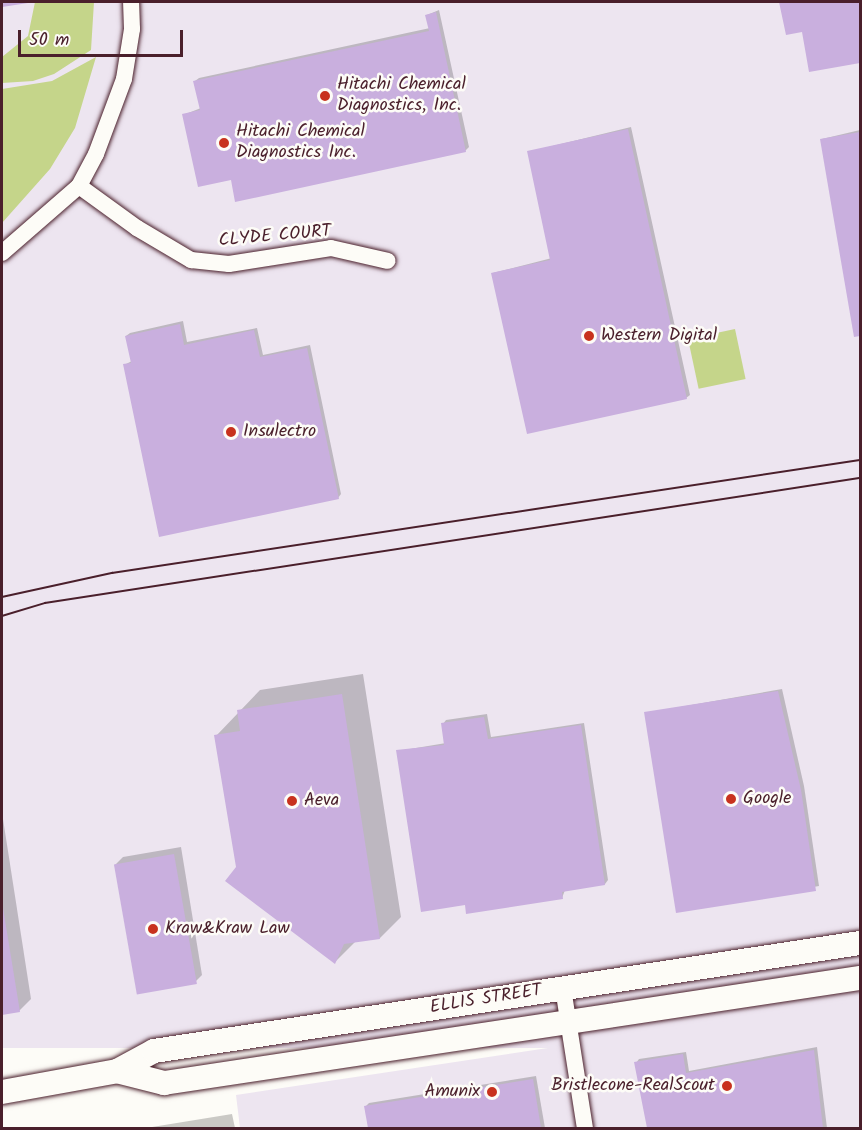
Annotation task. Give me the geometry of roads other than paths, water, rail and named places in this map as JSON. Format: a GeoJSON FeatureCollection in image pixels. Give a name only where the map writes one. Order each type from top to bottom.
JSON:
{"type":"FeatureCollection","features":[{"type":"Feature","properties":{"kind":"main road","name":"ELLIS STREET"},"geometry":{"type":"LineString","coordinates":[[2,1092],[117,1071],[154,1051],[861,943]]}},
{"type":"Feature","properties":{"kind":"main road","name":"ELLIS STREET"},"geometry":{"type":"LineString","coordinates":[[117,1071],[164,1083],[861,978]]}},
{"type":"Feature","properties":{"kind":"street"},"geometry":{"type":"LineString","coordinates":[[2,252],[80,186],[113,113],[124,79],[132,29],[131,2]]}},
{"type":"Feature","properties":{"kind":"street","name":"CLYDE COURT"},"geometry":{"type":"LineString","coordinates":[[80,186],[137,228],[191,260],[229,264],[332,248],[388,261]]}},
{"type":"Feature","properties":{"kind":"street"},"geometry":{"type":"LineString","coordinates":[[563,988],[585,1128]]}},
{"type":"Feature","properties":{"kind":"tram line"},"geometry":{"type":"LineString","coordinates":[[2,597],[112,573],[860,460]]}},
{"type":"Feature","properties":{"kind":"tram line"},"geometry":{"type":"LineString","coordinates":[[2,616],[45,603],[860,478]]}},
{"type":"Feature","properties":{"kind":"place","name":"Hitachi Chemical Diagnostics, Inc."},"geometry":{"type":"Point","coordinates":[325,96]}},
{"type":"Feature","properties":{"kind":"place","name":"Hitachi Chemical Diagnostics Inc."},"geometry":{"type":"Point","coordinates":[224,143]}},
{"type":"Feature","properties":{"kind":"place","name":"Western Digital"},"geometry":{"type":"Point","coordinates":[589,336]}},
{"type":"Feature","properties":{"kind":"place","name":"Insulectro"},"geometry":{"type":"Point","coordinates":[231,432]}},
{"type":"Feature","properties":{"kind":"place","name":"Google"},"geometry":{"type":"Point","coordinates":[731,799]}},
{"type":"Feature","properties":{"kind":"place","name":"Aeva"},"geometry":{"type":"Point","coordinates":[292,801]}},
{"type":"Feature","properties":{"kind":"place","name":"Kraw&Kraw Law"},"geometry":{"type":"Point","coordinates":[153,929]}},
{"type":"Feature","properties":{"kind":"place","name":"Bristlecone-RealScout"},"geometry":{"type":"Point","coordinates":[727,1086]}},
{"type":"Feature","properties":{"kind":"place","name":"Amunix"},"geometry":{"type":"Point","coordinates":[492,1092]}}]}
